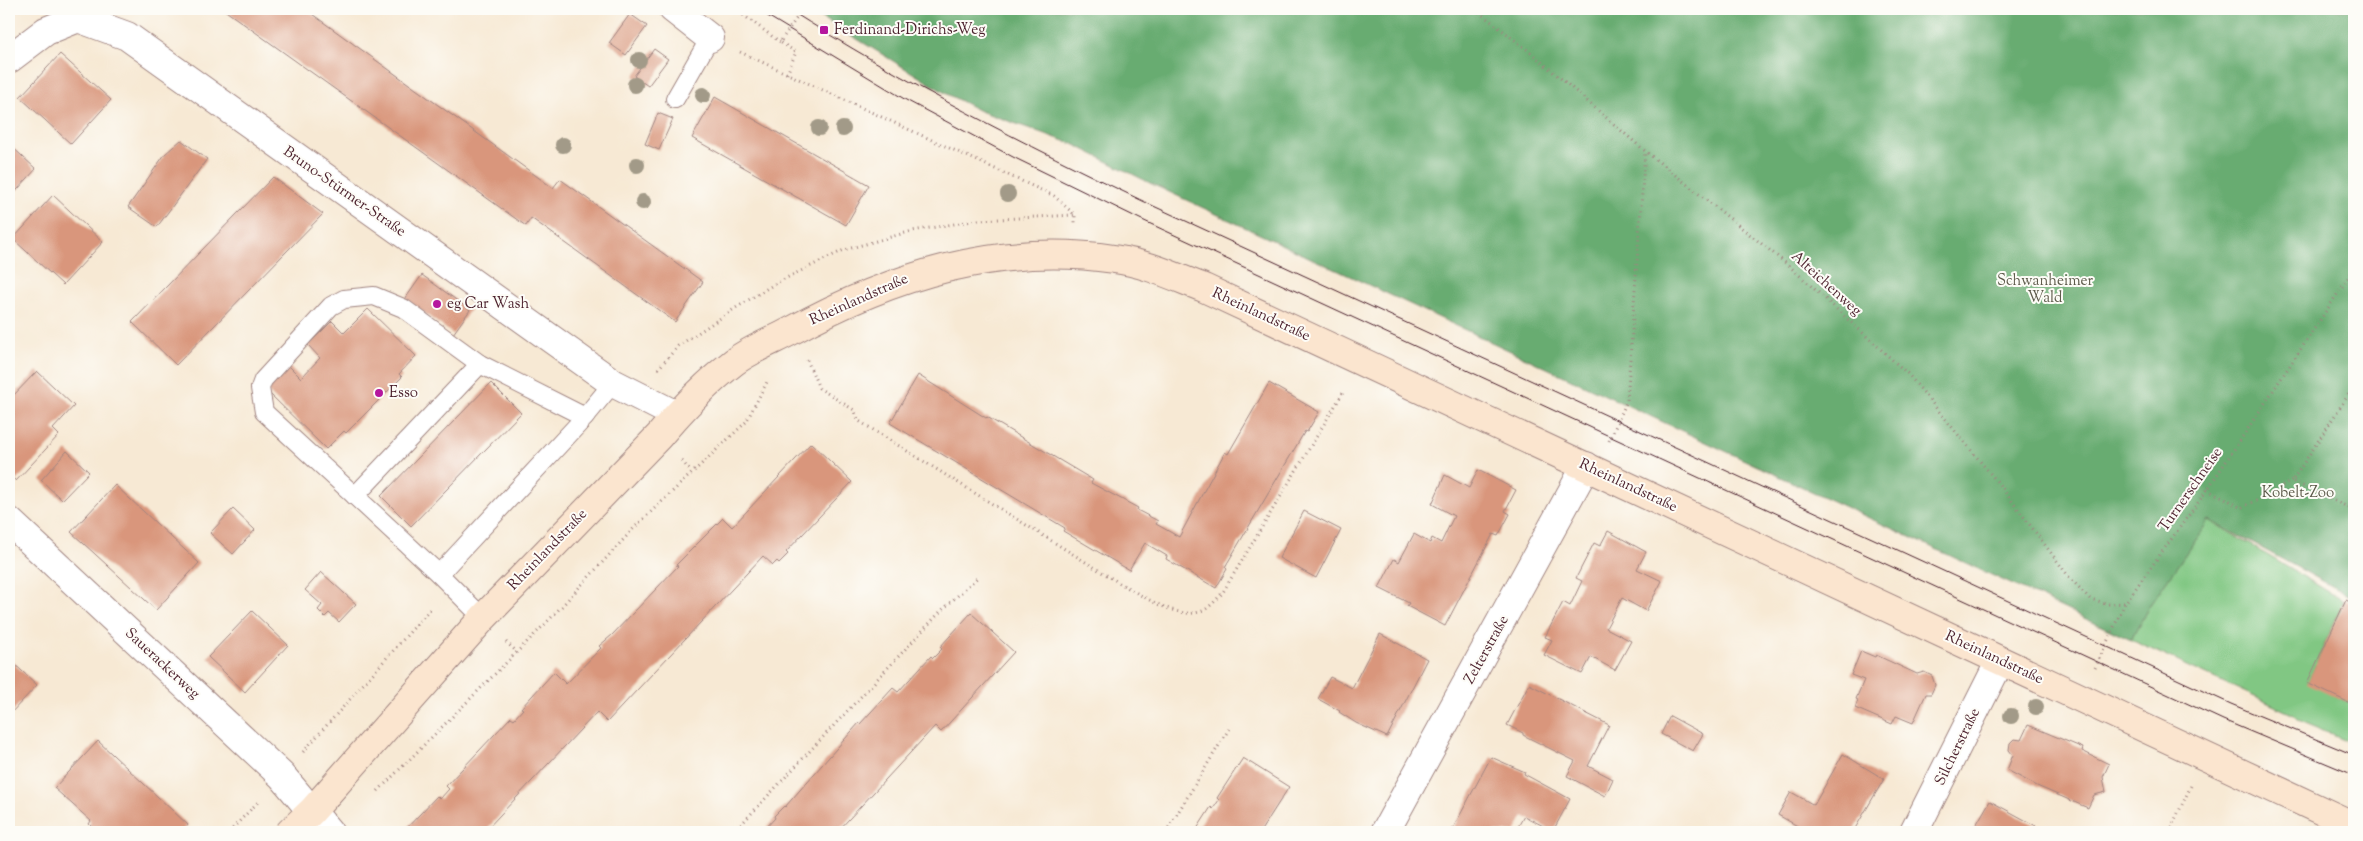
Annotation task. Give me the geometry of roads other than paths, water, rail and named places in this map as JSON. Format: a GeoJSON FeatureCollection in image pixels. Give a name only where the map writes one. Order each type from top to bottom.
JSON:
{"type":"FeatureCollection","features":[{"type":"Feature","properties":{"kind":"street"},"geometry":{"type":"LineString","coordinates":[[673,9],[710,38]]}},
{"type":"Feature","properties":{"kind":"street","name":"Bruno-Stürmer-Straße"},"geometry":{"type":"LineString","coordinates":[[9,59],[46,31],[78,18],[127,36],[613,383],[676,415]]}},
{"type":"Feature","properties":{"kind":"street","name":"Rheinlandstraße"},"geometry":{"type":"LineString","coordinates":[[290,832],[312,811],[483,618],[659,436],[676,415],[735,361],[847,302],[911,277],[967,262],[1023,256],[1076,256],[1115,259],[1154,268],[1204,288],[2354,826]]}},
{"type":"Feature","properties":{"kind":"street","name":"Zelterstraße"},"geometry":{"type":"LineString","coordinates":[[1385,832],[1399,810],[1586,466]]}},
{"type":"Feature","properties":{"kind":"street","name":"Sauerackerweg"},"geometry":{"type":"LineString","coordinates":[[9,521],[282,776],[329,832]]}},
{"type":"Feature","properties":{"kind":"street","name":"Silcherstraße"},"geometry":{"type":"LineString","coordinates":[[1914,832],[2000,661]]}},
{"type":"Feature","properties":{"kind":"lane"},"geometry":{"type":"LineString","coordinates":[[675,99],[710,38]]}},
{"type":"Feature","properties":{"kind":"lane"},"geometry":{"type":"LineString","coordinates":[[483,618],[445,580],[264,412],[260,388],[263,380],[331,306],[344,298],[374,296],[403,308],[480,364],[585,417]]}},
{"type":"Feature","properties":{"kind":"lane"},"geometry":{"type":"LineString","coordinates":[[355,496],[480,364]]}},
{"type":"Feature","properties":{"kind":"lane"},"geometry":{"type":"LineString","coordinates":[[445,580],[613,383]]}},
{"type":"Feature","properties":{"kind":"tram line"},"geometry":{"type":"LineString","coordinates":[[756,9],[906,100],[1013,157],[1140,219],[2223,720],[2354,775]]}},
{"type":"Feature","properties":{"kind":"tram line"},"geometry":{"type":"LineString","coordinates":[[788,9],[920,87],[1055,158],[1147,203],[2231,704],[2354,755]]}},
{"type":"Feature","properties":{"kind":"place","name":"Ferdinand-Dirichs-Weg"},"geometry":{"type":"Point","coordinates":[824,30]}},
{"type":"Feature","properties":{"kind":"place","name":"eg Car Wash"},"geometry":{"type":"Point","coordinates":[437,304]}},
{"type":"Feature","properties":{"kind":"place","name":"Esso"},"geometry":{"type":"Point","coordinates":[379,393]}},
{"type":"Feature","properties":{"kind":"park label","name":"Schwanheimer Wald"},"geometry":{"type":"Point","coordinates":[2045,290]}},
{"type":"Feature","properties":{"kind":"park label","name":"Kobelt-Zoo"},"geometry":{"type":"Point","coordinates":[2298,493]}}]}
